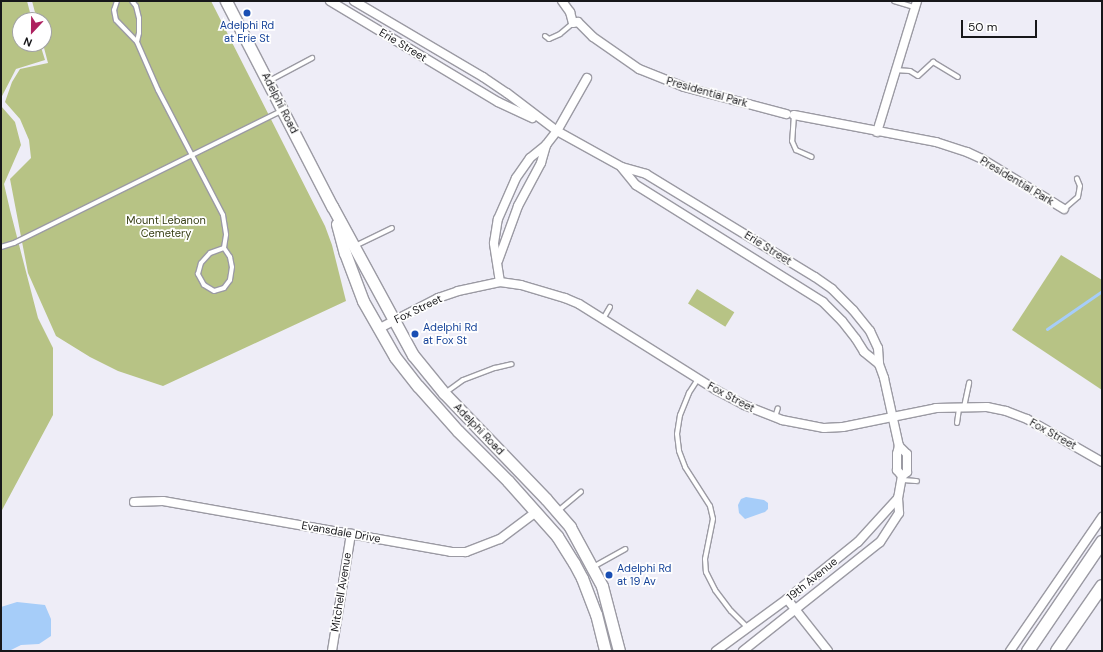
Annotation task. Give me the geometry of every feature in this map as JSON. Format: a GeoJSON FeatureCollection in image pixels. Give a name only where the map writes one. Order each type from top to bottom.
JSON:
{"type":"FeatureCollection","features":[{"type":"Feature","properties":{"kind":"main road","name":"Adelphi Road"},"geometry":{"type":"LineString","coordinates":[[227,1],[332,206],[413,355],[444,393],[570,527],[602,586],[619,651]]}},
{"type":"Feature","properties":{"kind":"main road","name":"Adelphi Road"},"geometry":{"type":"LineString","coordinates":[[332,206],[345,254],[363,301],[395,357],[418,386],[557,536],[574,563],[596,614],[605,651]]}},
{"type":"Feature","properties":{"kind":"main road"},"geometry":{"type":"LineString","coordinates":[[1028,651],[1102,542]]}},
{"type":"Feature","properties":{"kind":"main road"},"geometry":{"type":"LineString","coordinates":[[1057,651],[1102,586]]}},
{"type":"Feature","properties":{"kind":"street","name":"Erie Street"},"geometry":{"type":"LineString","coordinates":[[330,1],[498,102],[545,124],[622,167],[650,176],[832,289],[854,310],[878,348],[879,364],[884,378],[892,418]]}},
{"type":"Feature","properties":{"kind":"street","name":"Erie Street"},"geometry":{"type":"LineString","coordinates":[[354,1],[483,77],[507,93],[545,124]]}},
{"type":"Feature","properties":{"kind":"street"},"geometry":{"type":"LineString","coordinates":[[562,1],[570,12],[573,23]]}},
{"type":"Feature","properties":{"kind":"street"},"geometry":{"type":"LineString","coordinates":[[877,132],[916,4]]}},
{"type":"Feature","properties":{"kind":"street","name":"Presidential Park"},"geometry":{"type":"LineString","coordinates":[[573,23],[578,22],[593,37],[622,59],[663,80],[790,115],[936,142],[982,159],[1064,209]]}},
{"type":"Feature","properties":{"kind":"street"},"geometry":{"type":"LineString","coordinates":[[475,89],[483,77]]}},
{"type":"Feature","properties":{"kind":"street"},"geometry":{"type":"LineString","coordinates":[[500,282],[498,261],[494,243],[498,219],[516,178],[530,158],[546,145],[557,131],[587,78]]}},
{"type":"Feature","properties":{"kind":"street"},"geometry":{"type":"LineString","coordinates":[[498,261],[518,206],[541,163],[546,145]]}},
{"type":"Feature","properties":{"kind":"street","name":"Erie Street"},"geometry":{"type":"LineString","coordinates":[[622,167],[636,184],[643,189],[823,302],[842,321],[864,352],[879,364]]}},
{"type":"Feature","properties":{"kind":"street"},"geometry":{"type":"LineString","coordinates":[[523,169],[533,177]]}},
{"type":"Feature","properties":{"kind":"street"},"geometry":{"type":"LineString","coordinates":[[643,189],[650,176]]}},
{"type":"Feature","properties":{"kind":"street"},"geometry":{"type":"LineString","coordinates":[[498,219],[511,225]]}},
{"type":"Feature","properties":{"kind":"street","name":"Fox Street"},"geometry":{"type":"LineString","coordinates":[[378,329],[438,298],[476,286],[500,282],[521,285],[565,298],[603,319],[698,379],[744,405],[775,418],[803,425],[824,428],[843,427],[936,408],[987,407],[1006,411],[1027,419],[1102,462]]}},
{"type":"Feature","properties":{"kind":"street"},"geometry":{"type":"LineString","coordinates":[[860,345],[872,337]]}},
{"type":"Feature","properties":{"kind":"street","name":"19th Avenue"},"geometry":{"type":"LineString","coordinates":[[743,651],[880,542],[899,513],[898,498],[902,478],[897,470],[897,454],[899,446],[892,418]]}},
{"type":"Feature","properties":{"kind":"street","name":"19th Avenue"},"geometry":{"type":"LineString","coordinates":[[716,651],[788,599],[858,542],[898,498]]}},
{"type":"Feature","properties":{"kind":"street","name":"Evansdale Drive"},"geometry":{"type":"LineString","coordinates":[[134,502],[163,501],[451,552],[466,552],[500,539],[536,512]]}},
{"type":"Feature","properties":{"kind":"street"},"geometry":{"type":"LineString","coordinates":[[1010,651],[1102,518]]}},
{"type":"Feature","properties":{"kind":"street","name":"Mitchell Avenue"},"geometry":{"type":"LineString","coordinates":[[332,651],[351,534]]}},
{"type":"Feature","properties":{"kind":"street"},"geometry":{"type":"LineString","coordinates":[[788,599],[828,651]]}},
{"type":"Feature","properties":{"kind":"lane"},"geometry":{"type":"LineString","coordinates":[[117,1],[114,10],[116,20],[137,42],[158,90],[194,155],[223,215],[226,235],[224,248],[230,258],[232,267],[230,280],[224,288],[214,291],[204,285],[198,274],[201,263],[210,253],[224,248]]}},
{"type":"Feature","properties":{"kind":"lane"},"geometry":{"type":"LineString","coordinates":[[132,1],[136,6],[139,18],[137,42]]}},
{"type":"Feature","properties":{"kind":"lane"},"geometry":{"type":"LineString","coordinates":[[894,1],[916,4]]}},
{"type":"Feature","properties":{"kind":"lane"},"geometry":{"type":"LineString","coordinates":[[545,36],[549,39],[560,34],[573,23]]}},
{"type":"Feature","properties":{"kind":"lane"},"geometry":{"type":"LineString","coordinates":[[269,82],[312,58]]}},
{"type":"Feature","properties":{"kind":"lane"},"geometry":{"type":"LineString","coordinates":[[895,70],[910,72],[918,76],[933,62],[958,77]]}},
{"type":"Feature","properties":{"kind":"lane"},"geometry":{"type":"LineString","coordinates":[[1,247],[14,243],[283,110]]}},
{"type":"Feature","properties":{"kind":"lane"},"geometry":{"type":"LineString","coordinates":[[790,115],[792,141],[796,150],[812,157]]}},
{"type":"Feature","properties":{"kind":"lane"},"geometry":{"type":"LineString","coordinates":[[1064,209],[1078,197],[1080,186],[1077,179]]}},
{"type":"Feature","properties":{"kind":"lane"},"geometry":{"type":"LineString","coordinates":[[355,247],[392,228]]}},
{"type":"Feature","properties":{"kind":"lane"},"geometry":{"type":"LineString","coordinates":[[603,319],[610,307]]}},
{"type":"Feature","properties":{"kind":"lane"},"geometry":{"type":"LineString","coordinates":[[444,393],[463,380],[495,368],[512,364]]}},
{"type":"Feature","properties":{"kind":"lane"},"geometry":{"type":"LineString","coordinates":[[698,379],[686,399],[680,415],[677,434],[679,451],[685,467],[710,506],[712,519],[705,559],[706,572],[715,590],[731,611],[748,628]]}},
{"type":"Feature","properties":{"kind":"lane"},"geometry":{"type":"LineString","coordinates":[[957,424],[968,383]]}},
{"type":"Feature","properties":{"kind":"lane"},"geometry":{"type":"LineString","coordinates":[[775,418],[778,408]]}},
{"type":"Feature","properties":{"kind":"lane"},"geometry":{"type":"LineString","coordinates":[[902,478],[917,480]]}},
{"type":"Feature","properties":{"kind":"lane"},"geometry":{"type":"LineString","coordinates":[[557,512],[581,492]]}},
{"type":"Feature","properties":{"kind":"lane"},"geometry":{"type":"LineString","coordinates":[[592,567],[625,549]]}},
{"type":"Feature","properties":{"kind":"green space"},"geometry":{"type":"Polygon","coordinates":[[[1,1],[27,1],[30,12],[12,12],[12,52],[42,52],[45,60],[16,69],[1,98],[1,1]]]}},
{"type":"Feature","properties":{"kind":"green space","name":"Mount Lebanon Cemetery"},"geometry":{"type":"Polygon","coordinates":[[[32,1],[211,1],[325,226],[332,245],[346,301],[163,386],[118,371],[90,357],[56,336],[28,273],[10,179],[31,158],[29,140],[20,119],[5,102],[12,82],[20,69],[48,63],[45,52],[52,52],[52,12],[35,12],[32,1]]]}},
{"type":"Feature","properties":{"kind":"green space"},"geometry":{"type":"Polygon","coordinates":[[[1,106],[15,122],[21,145],[4,184],[38,318],[53,348],[53,415],[1,512],[1,106]]]}},
{"type":"Feature","properties":{"kind":"green space"},"geometry":{"type":"Polygon","coordinates":[[[1061,255],[1102,280],[1102,390],[1012,330],[1061,255]]]}},
{"type":"Feature","properties":{"kind":"green space"},"geometry":{"type":"Polygon","coordinates":[[[697,289],[734,312],[725,327],[688,303],[697,289]]]}},
{"type":"Feature","properties":{"kind":"water"},"geometry":{"type":"Polygon","coordinates":[[[746,497],[764,500],[768,503],[768,509],[765,512],[745,519],[739,513],[738,505],[741,499],[746,497]]]}},
{"type":"Feature","properties":{"kind":"water"},"geometry":{"type":"Polygon","coordinates":[[[17,602],[45,605],[51,619],[51,636],[39,644],[21,645],[9,651],[1,651],[1,607],[17,602]]]}},
{"type":"Feature","properties":{"kind":"waterway"},"geometry":{"type":"LineString","coordinates":[[1047,329],[1102,291]]}},
{"type":"Feature","properties":{"kind":"place","name":"Adelphi Rd at Erie St"},"geometry":{"type":"Point","coordinates":[247,13]}},
{"type":"Feature","properties":{"kind":"place","name":"Adelphi Rd at Fox St"},"geometry":{"type":"Point","coordinates":[415,334]}},
{"type":"Feature","properties":{"kind":"place","name":"Adelphi Rd at 19 Av"},"geometry":{"type":"Point","coordinates":[609,575]}}]}
